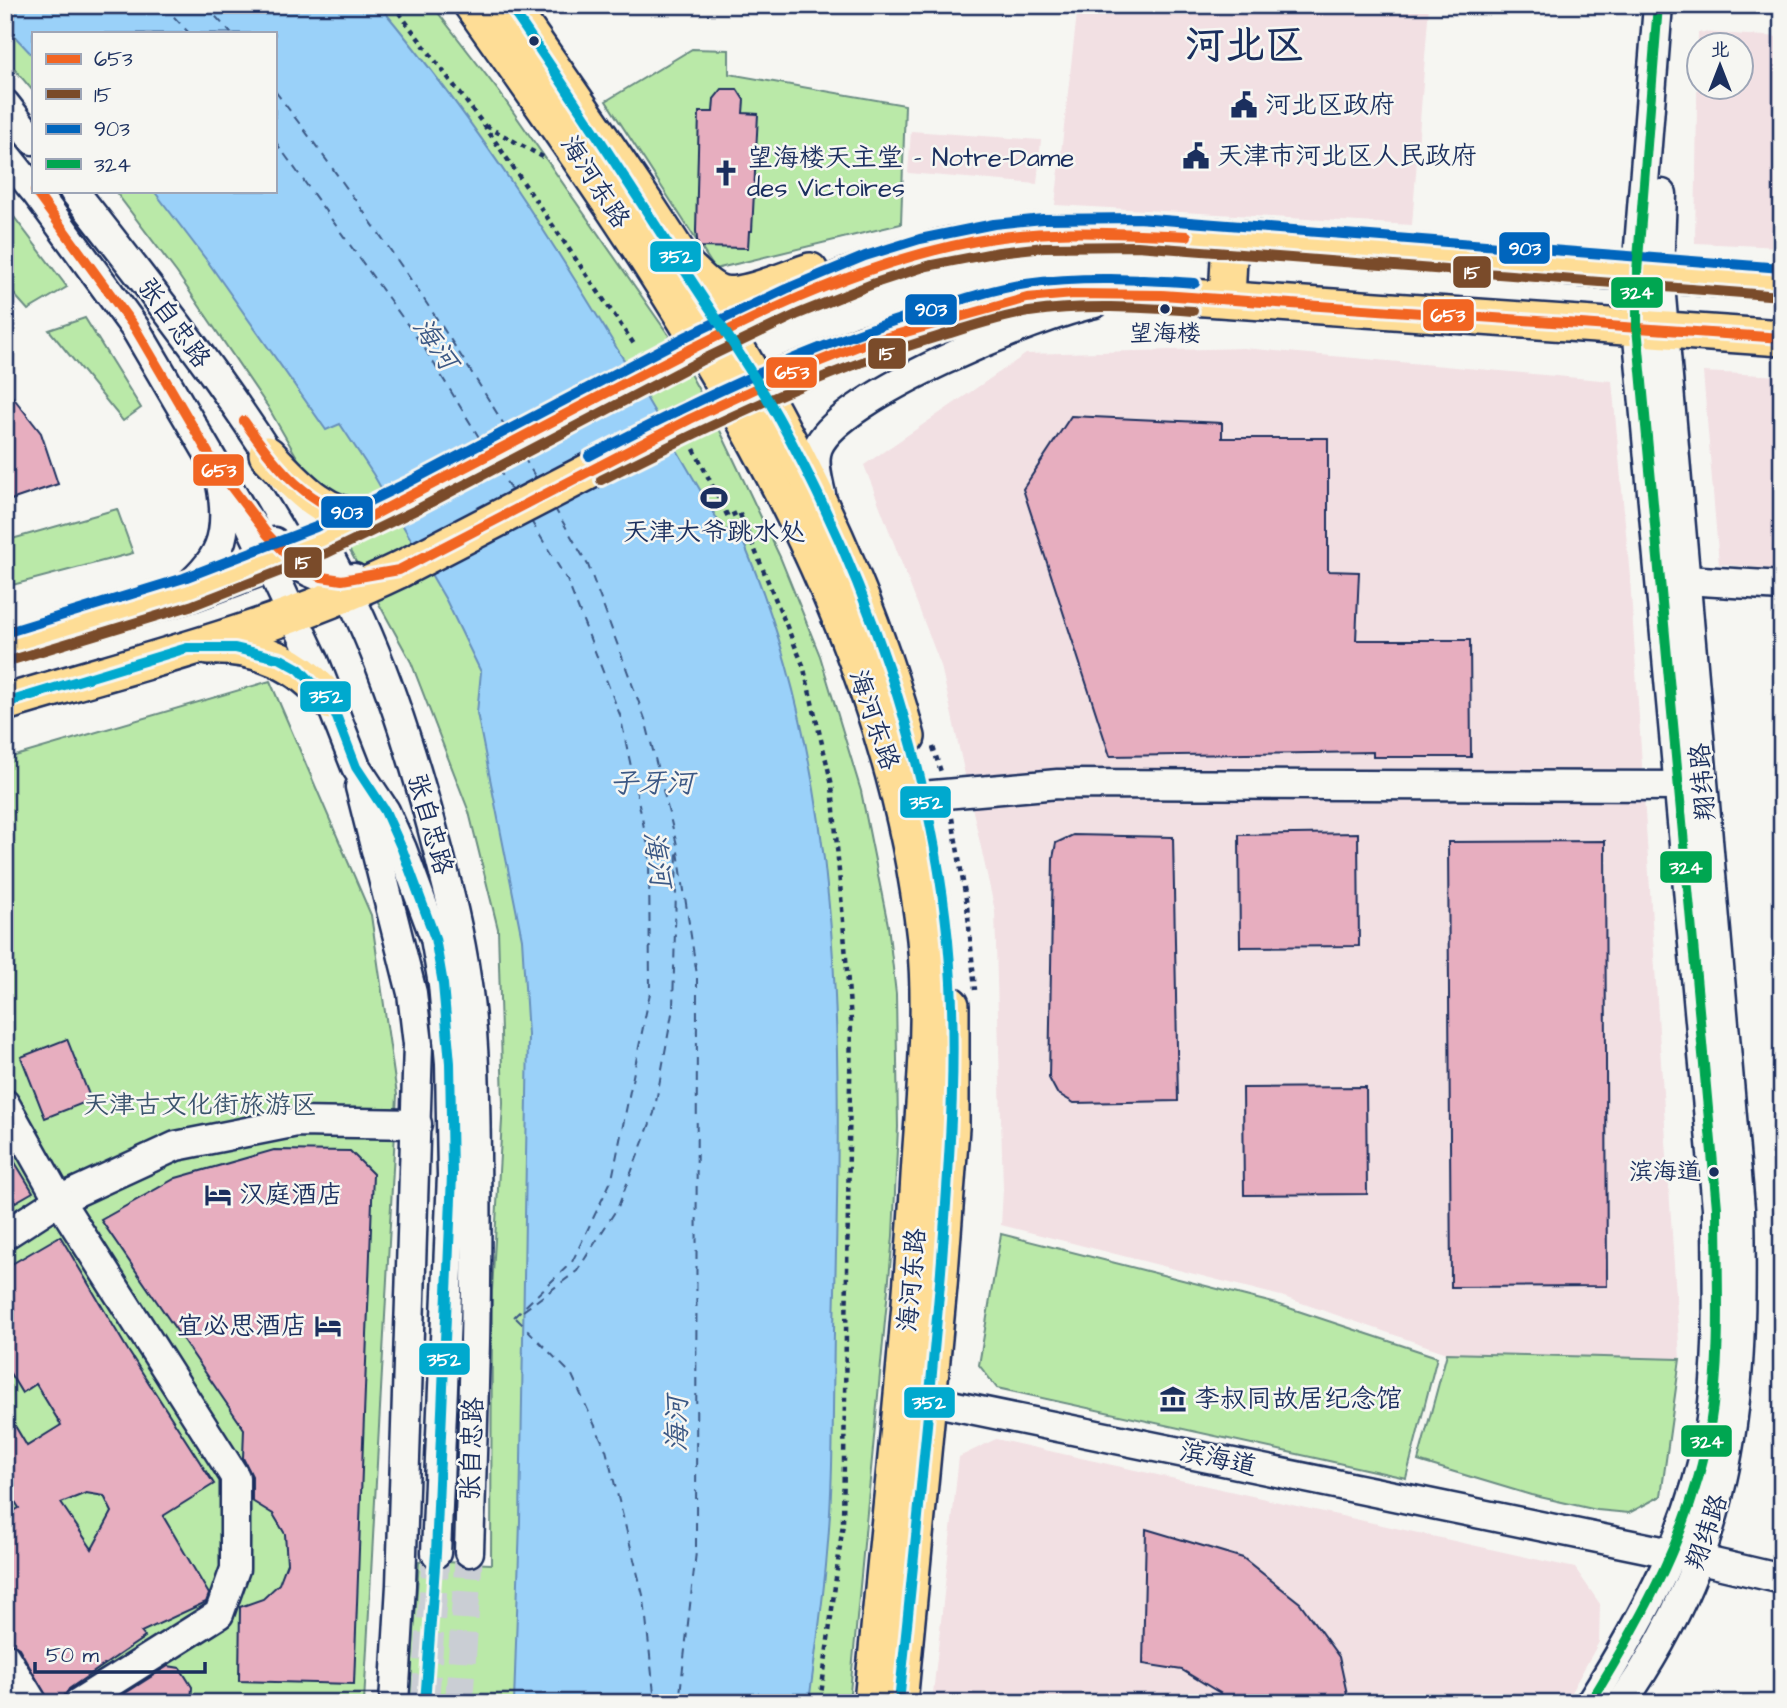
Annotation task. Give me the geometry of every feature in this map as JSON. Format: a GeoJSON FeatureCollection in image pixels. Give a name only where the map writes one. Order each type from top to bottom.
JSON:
{"type":"FeatureCollection","features":[{"type":"Feature","properties":{"kind":"main road","name":"海河东路"},"geometry":{"type":"LineString","coordinates":[[472,5],[591,173],[668,298],[719,340]]}},
{"type":"Feature","properties":{"kind":"main road","name":"海河东路"},"geometry":{"type":"LineString","coordinates":[[509,5],[681,262],[746,393],[882,732],[918,884],[925,943],[929,1022],[913,1286],[915,1398],[899,1703]]}},
{"type":"Feature","properties":{"kind":"main road"},"geometry":{"type":"LineString","coordinates":[[5,648],[172,598],[278,560],[366,519],[654,359],[719,340],[786,303],[866,271],[950,246],[1070,231],[1230,237],[1782,282]]}},
{"type":"Feature","properties":{"kind":"main road"},"geometry":{"type":"LineString","coordinates":[[1227,299],[1230,237]]}},
{"type":"Feature","properties":{"kind":"main road"},"geometry":{"type":"LineString","coordinates":[[681,262],[704,284],[724,295],[746,292],[881,247],[916,242],[950,246]]}},
{"type":"Feature","properties":{"kind":"main road"},"geometry":{"type":"LineString","coordinates":[[719,340],[788,356],[814,354],[863,344],[1027,298],[1074,294],[1227,299],[1782,338]]}},
{"type":"Feature","properties":{"kind":"main road"},"geometry":{"type":"LineString","coordinates":[[5,703],[292,614],[345,587],[399,570],[690,430],[746,393],[863,344]]}},
{"type":"Feature","properties":{"kind":"main road","name":"海河东路"},"geometry":{"type":"LineString","coordinates":[[746,393],[825,510],[860,593],[904,725],[922,796],[945,917],[952,1021],[951,1128],[872,1703]]}},
{"type":"Feature","properties":{"kind":"main road"},"geometry":{"type":"LineString","coordinates":[[267,454],[322,507],[336,514],[366,519]]}},
{"type":"Feature","properties":{"kind":"main road"},"geometry":{"type":"LineString","coordinates":[[187,648],[235,648],[281,659],[299,669],[331,702]]}},
{"type":"Feature","properties":{"kind":"street","name":"翔纬路"},"geometry":{"type":"LineString","coordinates":[[1590,1703],[1660,1583],[1696,1489],[1710,1425],[1718,1306],[1717,1208],[1690,786],[1650,328],[1648,273],[1658,5]]}},
{"type":"Feature","properties":{"kind":"street","name":"翔纬路"},"geometry":{"type":"LineString","coordinates":[[1648,273],[1676,5]]}},
{"type":"Feature","properties":{"kind":"street"},"geometry":{"type":"LineString","coordinates":[[5,104],[32,139]]}},
{"type":"Feature","properties":{"kind":"street","name":"张自忠路"},"geometry":{"type":"LineString","coordinates":[[5,154],[32,188]]}},
{"type":"Feature","properties":{"kind":"street","name":"张自忠路"},"geometry":{"type":"LineString","coordinates":[[35,192],[135,328],[217,468]]}},
{"type":"Feature","properties":{"kind":"street","name":"张自忠路"},"geometry":{"type":"LineString","coordinates":[[75,192],[156,295],[267,454],[321,540],[345,587],[404,730],[454,908],[467,980],[474,1059],[478,1254],[469,1552]]}},
{"type":"Feature","properties":{"kind":"street"},"geometry":{"type":"LineString","coordinates":[[825,510],[816,471],[817,448],[830,428],[853,410],[982,342],[1038,319],[1075,307],[1137,294]]}},
{"type":"Feature","properties":{"kind":"street"},"geometry":{"type":"LineString","coordinates":[[217,468],[278,560],[345,587]]}},
{"type":"Feature","properties":{"kind":"street"},"geometry":{"type":"LineString","coordinates":[[172,598],[197,579],[220,545],[226,526],[217,468]]}},
{"type":"Feature","properties":{"kind":"street","name":"张自忠路"},"geometry":{"type":"LineString","coordinates":[[278,560],[292,614],[356,767],[385,811],[402,849],[435,938],[443,984],[450,1063],[453,1175],[436,1553]]}},
{"type":"Feature","properties":{"kind":"street"},"geometry":{"type":"LineString","coordinates":[[1672,580],[1782,586]]}},
{"type":"Feature","properties":{"kind":"street"},"geometry":{"type":"LineString","coordinates":[[356,767],[412,993],[418,1044],[418,1124],[394,1703]]}},
{"type":"Feature","properties":{"kind":"street"},"geometry":{"type":"LineString","coordinates":[[922,796],[1058,784],[1690,786]]}},
{"type":"Feature","properties":{"kind":"street","name":"翔纬路"},"geometry":{"type":"LineString","coordinates":[[1622,1703],[1674,1617],[1699,1559],[1724,1480],[1734,1429],[1742,1308],[1740,1209],[1690,786]]}},
{"type":"Feature","properties":{"kind":"street"},"geometry":{"type":"LineString","coordinates":[[5,1104],[59,1200],[236,1477],[235,1569],[219,1614],[78,1703]]}},
{"type":"Feature","properties":{"kind":"street"},"geometry":{"type":"LineString","coordinates":[[5,1235],[59,1200],[176,1146],[297,1122],[418,1124]]}},
{"type":"Feature","properties":{"kind":"street","name":"滨海道"},"geometry":{"type":"LineString","coordinates":[[915,1398],[1782,1578]]}},
{"type":"Feature","properties":{"kind":"street"},"geometry":{"type":"LineString","coordinates":[[5,1657],[33,1703]]}},
{"type":"Feature","properties":{"kind":"path"},"geometry":{"type":"LineString","coordinates":[[393,5],[654,359]]}},
{"type":"Feature","properties":{"kind":"path"},"geometry":{"type":"LineString","coordinates":[[484,125],[550,160]]}},
{"type":"Feature","properties":{"kind":"path"},"geometry":{"type":"LineString","coordinates":[[690,430],[728,517],[739,512],[803,665],[832,785],[852,1020],[843,1523],[820,1703]]}},
{"type":"Feature","properties":{"kind":"shaded area","name":"河北区政府"},"geometry":{"type":"Polygon","coordinates":[[[1078,5],[1429,5],[1412,225],[1055,205],[1078,5]]]}},
{"type":"Feature","properties":{"kind":"shaded area"},"geometry":{"type":"Polygon","coordinates":[[[1756,35],[1782,37],[1782,247],[1695,243],[1697,102],[1756,102],[1756,35]]]}},
{"type":"Feature","properties":{"kind":"shaded area"},"geometry":{"type":"Polygon","coordinates":[[[911,131],[1041,140],[1037,184],[908,173],[911,131]]]}},
{"type":"Feature","properties":{"kind":"shaded area"},"geometry":{"type":"Polygon","coordinates":[[[1243,348],[1612,381],[1630,577],[1680,1359],[1447,1353],[1281,1296],[1001,1225],[1003,1189],[995,911],[941,666],[864,465],[1026,354],[1243,348]]]}},
{"type":"Feature","properties":{"kind":"shaded area"},"geometry":{"type":"Polygon","coordinates":[[[1703,372],[1782,376],[1782,570],[1719,564],[1703,372]]]}},
{"type":"Feature","properties":{"kind":"shaded area"},"geometry":{"type":"Polygon","coordinates":[[[996,1439],[1575,1568],[1600,1604],[1599,1642],[1565,1703],[932,1703],[959,1457],[996,1439]]]}},
{"type":"Feature","properties":{"kind":"green space","name":"子牙河"},"geometry":{"type":"Polygon","coordinates":[[[5,5],[432,5],[500,93],[670,337],[714,418],[780,557],[820,656],[861,791],[888,925],[896,994],[898,1127],[893,1236],[849,1703],[409,1703],[419,1561],[491,1564],[492,1291],[503,1103],[498,929],[469,812],[411,662],[268,407],[177,273],[116,192],[276,192],[276,32],[32,32],[32,90],[5,58],[5,5]]]}},
{"type":"Feature","properties":{"kind":"green space"},"geometry":{"type":"Polygon","coordinates":[[[692,49],[729,50],[729,74],[905,105],[901,224],[715,269],[606,101],[692,49]]]}},
{"type":"Feature","properties":{"kind":"green space"},"geometry":{"type":"Polygon","coordinates":[[[5,205],[67,287],[28,310],[5,284],[5,205]]]}},
{"type":"Feature","properties":{"kind":"green space"},"geometry":{"type":"Polygon","coordinates":[[[85,318],[141,408],[123,421],[49,330],[85,318]]]}},
{"type":"Feature","properties":{"kind":"green space"},"geometry":{"type":"Polygon","coordinates":[[[117,509],[133,553],[5,587],[5,541],[117,509]]]}},
{"type":"Feature","properties":{"kind":"green space","name":"天津古文化街旅游区"},"geometry":{"type":"Polygon","coordinates":[[[270,681],[371,915],[397,1095],[364,1703],[5,1703],[5,759],[270,681]]]}},
{"type":"Feature","properties":{"kind":"green space","name":"李叔同故居纪念馆"},"geometry":{"type":"Polygon","coordinates":[[[1001,1234],[1277,1304],[1437,1357],[1406,1478],[997,1388],[979,1365],[1001,1234]]]}},
{"type":"Feature","properties":{"kind":"green space"},"geometry":{"type":"Polygon","coordinates":[[[1447,1353],[1680,1359],[1661,1496],[1629,1513],[1597,1510],[1531,1495],[1418,1461],[1447,1353]]]}},
{"type":"Feature","properties":{"kind":"water","name":"子牙河"},"geometry":{"type":"Polygon","coordinates":[[[5,5],[379,5],[428,66],[520,194],[604,327],[724,531],[736,526],[772,616],[798,710],[817,805],[829,902],[838,1097],[831,1488],[825,1573],[809,1703],[514,1703],[520,1522],[528,1035],[522,939],[477,713],[481,672],[446,600],[373,474],[340,424],[326,430],[208,262],[155,192],[276,192],[276,32],[32,32],[32,55],[5,26],[5,5]]]}},
{"type":"Feature","properties":{"kind":"building","name":"望海楼天主堂 - Notre-Dame des Victoires"},"geometry":{"type":"Polygon","coordinates":[[[722,89],[737,89],[744,100],[743,113],[758,114],[752,231],[749,231],[748,248],[698,247],[696,231],[699,112],[713,112],[714,99],[722,89]]]}},
{"type":"Feature","properties":{"kind":"building"},"geometry":{"type":"Polygon","coordinates":[[[5,387],[41,433],[58,484],[5,502],[5,387]]]}},
{"type":"Feature","properties":{"kind":"building"},"geometry":{"type":"Polygon","coordinates":[[[1071,416],[1222,423],[1222,438],[1328,438],[1328,571],[1359,572],[1356,640],[1470,640],[1471,757],[1373,757],[1373,752],[1110,756],[1023,489],[1071,416]]]}},
{"type":"Feature","properties":{"kind":"building"},"geometry":{"type":"Polygon","coordinates":[[[1358,833],[1359,946],[1240,947],[1239,835],[1358,833]]]}},
{"type":"Feature","properties":{"kind":"building"},"geometry":{"type":"Polygon","coordinates":[[[1073,835],[1173,837],[1178,1101],[1074,1103],[1057,1093],[1049,1078],[1053,858],[1056,843],[1073,835]]]}},
{"type":"Feature","properties":{"kind":"building"},"geometry":{"type":"Polygon","coordinates":[[[1605,841],[1607,1286],[1451,1287],[1448,842],[1605,841]]]}},
{"type":"Feature","properties":{"kind":"building"},"geometry":{"type":"Polygon","coordinates":[[[67,1039],[91,1100],[45,1118],[21,1057],[67,1039]]]}},
{"type":"Feature","properties":{"kind":"building"},"geometry":{"type":"Polygon","coordinates":[[[1366,1087],[1367,1194],[1244,1195],[1243,1088],[1366,1087]]]}},
{"type":"Feature","properties":{"kind":"building"},"geometry":{"type":"Polygon","coordinates":[[[5,1146],[33,1192],[5,1208],[5,1146]]]}},
{"type":"Feature","properties":{"kind":"building"},"geometry":{"type":"Polygon","coordinates":[[[274,1150],[350,1151],[373,1174],[354,1684],[239,1681],[240,1607],[263,1599],[279,1584],[287,1563],[285,1534],[273,1514],[252,1501],[252,1476],[243,1458],[244,1429],[101,1220],[176,1178],[274,1150]]]}},
{"type":"Feature","properties":{"kind":"building"},"geometry":{"type":"Polygon","coordinates":[[[60,1236],[129,1352],[214,1484],[163,1516],[209,1594],[206,1602],[141,1632],[145,1637],[69,1689],[61,1703],[50,1703],[19,1648],[5,1640],[5,1516],[19,1508],[5,1485],[5,1409],[27,1446],[61,1425],[36,1384],[22,1393],[5,1365],[5,1268],[60,1236]],[[86,1493],[61,1503],[92,1549],[112,1512],[104,1496],[86,1493]]]}},
{"type":"Feature","properties":{"kind":"building"},"geometry":{"type":"Polygon","coordinates":[[[1146,1529],[1243,1558],[1300,1603],[1339,1657],[1349,1703],[1225,1703],[1220,1693],[1182,1670],[1143,1664],[1146,1529]]]}},
{"type":"Feature","properties":{"kind":"building"},"geometry":{"type":"Polygon","coordinates":[[[168,1666],[180,1668],[192,1687],[191,1703],[110,1703],[168,1666]]]}},
{"type":"Feature","properties":{"kind":"ferry route"},"geometry":{"type":"LineString","coordinates":[[163,5],[188,32]]}},
{"type":"Feature","properties":{"kind":"ferry route"},"geometry":{"type":"LineString","coordinates":[[205,5],[230,32]]}},
{"type":"Feature","properties":{"kind":"ferry route"},"geometry":{"type":"LineString","coordinates":[[276,92],[395,256],[506,428]]}},
{"type":"Feature","properties":{"kind":"ferry route"},"geometry":{"type":"LineString","coordinates":[[276,142],[425,349],[480,439]]}},
{"type":"Feature","properties":{"kind":"ferry route"},"geometry":{"type":"LineString","coordinates":[[523,456],[536,478]]}},
{"type":"Feature","properties":{"kind":"ferry route"},"geometry":{"type":"LineString","coordinates":[[498,468],[513,493]]}},
{"type":"Feature","properties":{"kind":"ferry route"},"geometry":{"type":"LineString","coordinates":[[554,507],[588,565],[645,719],[677,845],[697,975],[696,1552],[679,1703]]}},
{"type":"Feature","properties":{"kind":"ferry route"},"geometry":{"type":"LineString","coordinates":[[514,1317],[572,1262],[612,1179],[650,993],[649,851],[620,715],[567,580],[531,521]]}},
{"type":"Feature","properties":{"kind":"ferry route"},"geometry":{"type":"LineString","coordinates":[[523,1311],[577,1271],[618,1207],[654,1113],[673,1008],[677,850]]}},
{"type":"Feature","properties":{"kind":"ferry route"},"geometry":{"type":"LineString","coordinates":[[516,1318],[572,1375],[606,1450],[644,1599],[655,1703]]}},
{"type":"Feature","properties":{"kind":"tunnel"},"geometry":{"type":"LineString","coordinates":[[459,1703],[469,1552]]}},
{"type":"Feature","properties":{"kind":"tunnel"},"geometry":{"type":"LineString","coordinates":[[425,1703],[436,1553]]}},
{"type":"Feature","properties":{"kind":"transit line","name":"352"},"geometry":{"type":"LineString","coordinates":[[509,5],[743,358],[810,478],[866,605],[910,737],[926,805],[948,941],[952,1100],[937,1314],[899,1703]]}},
{"type":"Feature","properties":{"kind":"transit line","name":"324"},"geometry":{"type":"LineString","coordinates":[[1590,1703],[1629,1638],[1679,1535],[1702,1463],[1710,1426],[1716,1372],[1717,1208],[1637,327],[1637,272],[1658,5]]}},
{"type":"Feature","properties":{"kind":"transit line","name":"653"},"geometry":{"type":"LineString","coordinates":[[36,192],[135,328],[217,468],[267,534],[300,568],[322,577],[342,580],[399,570],[690,419],[785,375],[863,344],[1027,298],[1074,294],[1162,295],[1782,338]]}},
{"type":"Feature","properties":{"kind":"transit line","name":"903"},"geometry":{"type":"LineString","coordinates":[[5,633],[184,578],[316,527],[407,483],[687,336],[786,289],[865,256],[920,239],[994,224],[1043,219],[1138,218],[1782,268]]}},
{"type":"Feature","properties":{"kind":"transit line","name":"653"},"geometry":{"type":"LineString","coordinates":[[244,421],[268,454],[295,483],[327,506],[366,519],[757,316],[886,264],[976,241],[1028,234],[1081,232],[1187,236]]}},
{"type":"Feature","properties":{"kind":"transit line","name":"15"},"geometry":{"type":"LineString","coordinates":[[9,661],[193,605],[327,553],[420,508],[700,361],[798,314],[875,283],[927,266],[999,252],[1044,247],[1137,246],[1781,296]]}},
{"type":"Feature","properties":{"kind":"transit line","name":"903"},"geometry":{"type":"LineString","coordinates":[[589,456],[714,394],[798,357],[885,324],[977,295],[1026,284],[1068,280],[1132,279],[1195,283]]}},
{"type":"Feature","properties":{"kind":"transit line","name":"15"},"geometry":{"type":"LineString","coordinates":[[601,480],[683,439],[808,383],[893,351],[983,323],[1029,312],[1070,308],[1132,307],[1193,311]]}},
{"type":"Feature","properties":{"kind":"transit line","name":"352"},"geometry":{"type":"LineString","coordinates":[[5,703],[187,648],[235,648],[281,659],[299,669],[331,702],[356,767],[385,811],[402,849],[435,938],[443,984],[450,1063],[452,1175],[436,1553],[425,1703]]}},
{"type":"Feature","properties":{"kind":"place","name":"河北区政府"},"geometry":{"type":"Point","coordinates":[1244,105]}},
{"type":"Feature","properties":{"kind":"place","name":"天津市河北区人民政府"},"geometry":{"type":"Point","coordinates":[1196,156]}},
{"type":"Feature","properties":{"kind":"place","name":"望海楼天主堂 - Notre-Dame des Victoires"},"geometry":{"type":"Point","coordinates":[726,173]}},
{"type":"Feature","properties":{"kind":"place","name":"望海楼"},"geometry":{"type":"Point","coordinates":[1165,309]}},
{"type":"Feature","properties":{"kind":"place","name":"天津大爷跳水处"},"geometry":{"type":"Point","coordinates":[714,498]}},
{"type":"Feature","properties":{"kind":"place","name":"滨海道"},"geometry":{"type":"Point","coordinates":[1714,1172]}},
{"type":"Feature","properties":{"kind":"place","name":"汉庭酒店"},"geometry":{"type":"Point","coordinates":[218,1195]}},
{"type":"Feature","properties":{"kind":"place","name":"宜必思酒店"},"geometry":{"type":"Point","coordinates":[328,1326]}},
{"type":"Feature","properties":{"kind":"place","name":"李叔同故居纪念馆"},"geometry":{"type":"Point","coordinates":[1173,1399]}},
{"type":"Feature","properties":{"kind":"district","name":"河北区"},"geometry":{"type":"Point","coordinates":[1245,46]}},
{"type":"Feature","properties":{"kind":"water label","name":"海河"},"geometry":{"type":"Point","coordinates":[435,344]}},
{"type":"Feature","properties":{"kind":"water label","name":"海河"},"geometry":{"type":"Point","coordinates":[657,859]}},
{"type":"Feature","properties":{"kind":"water label","name":"海河"},"geometry":{"type":"Point","coordinates":[677,1424]}}]}
